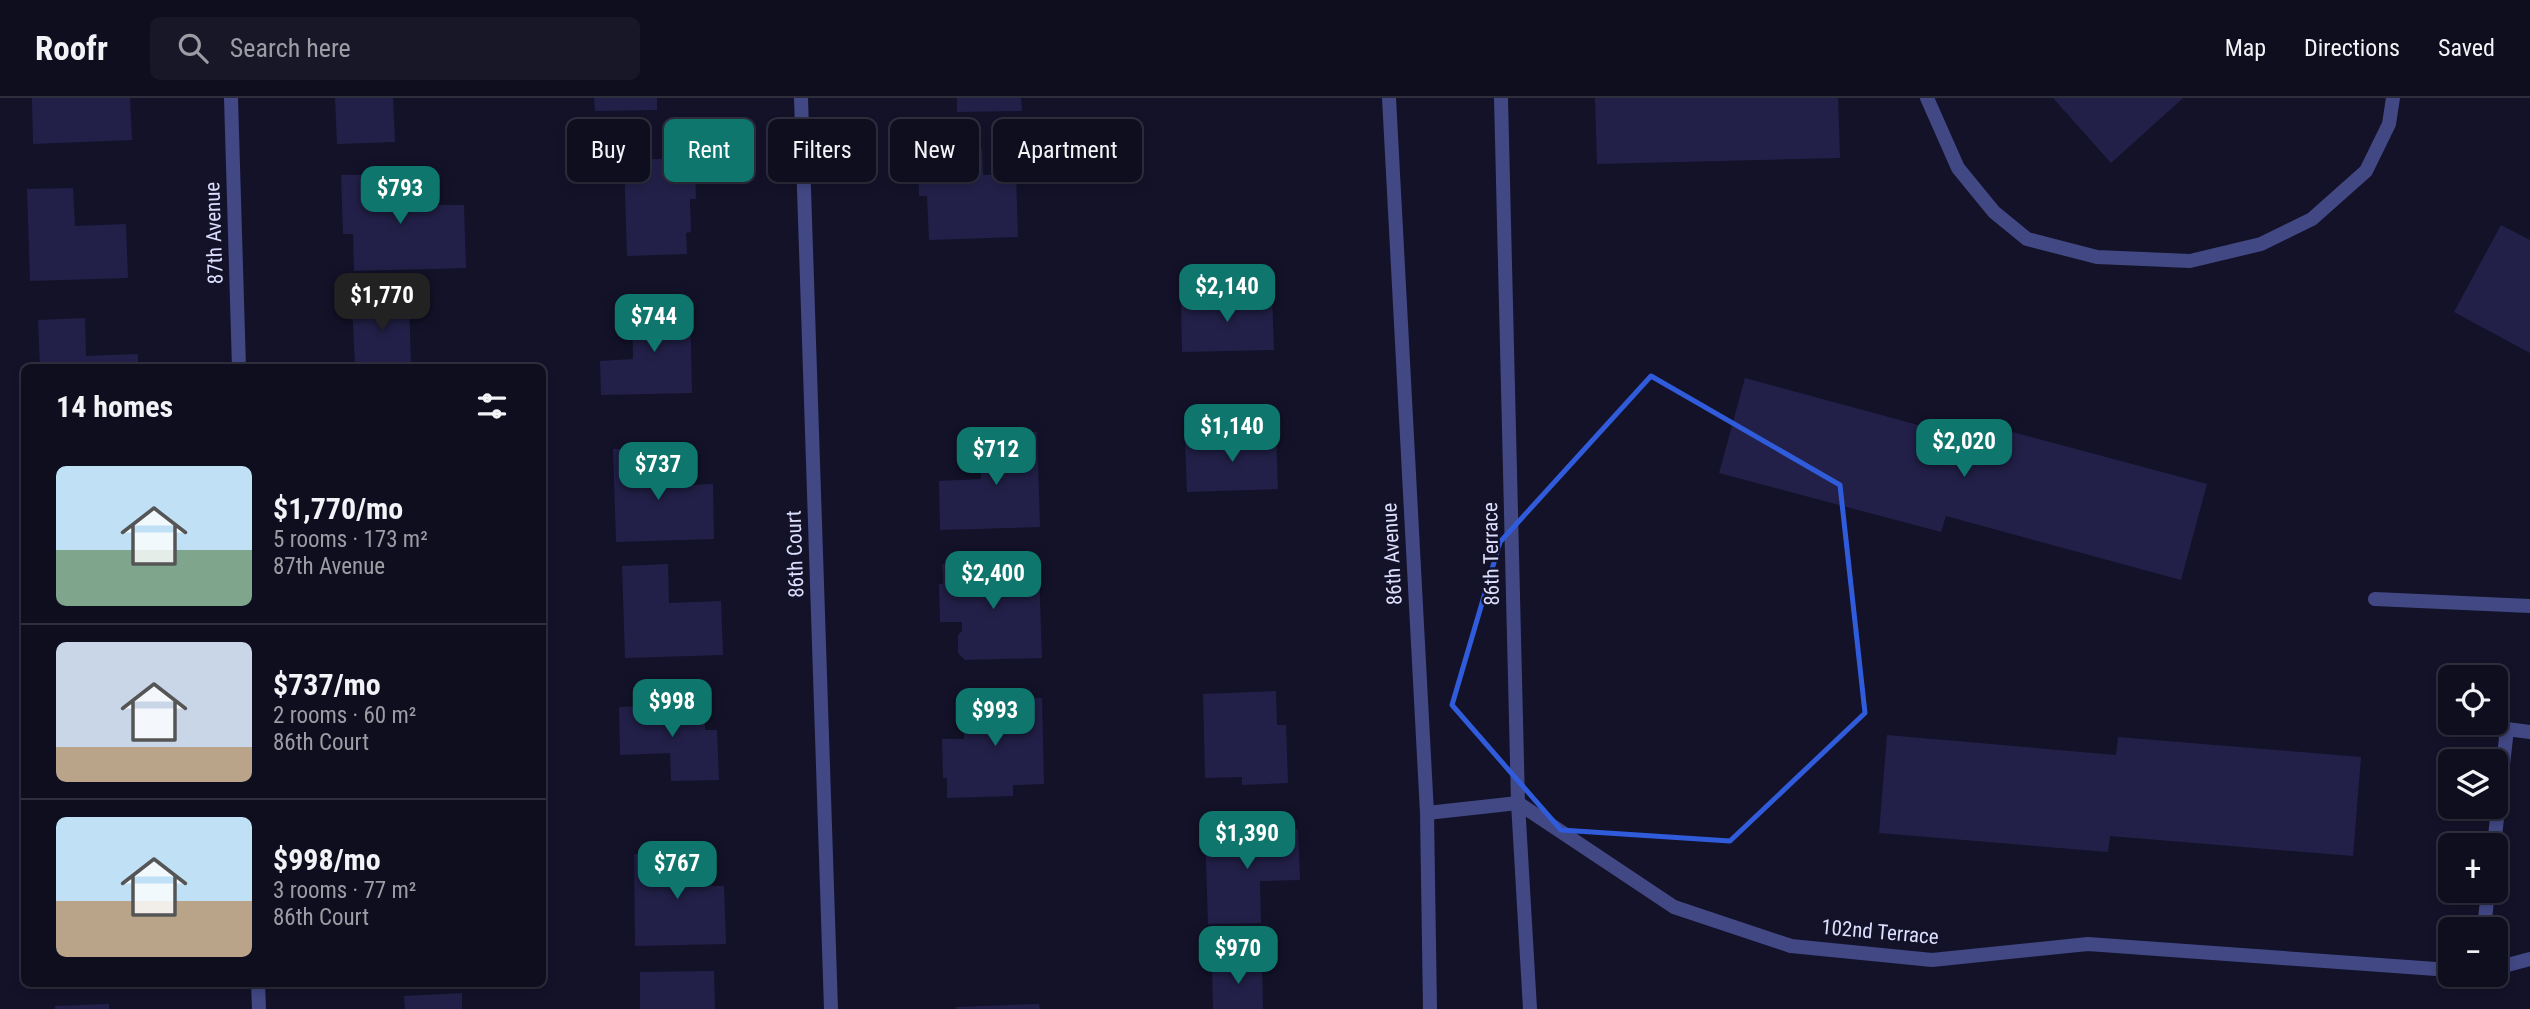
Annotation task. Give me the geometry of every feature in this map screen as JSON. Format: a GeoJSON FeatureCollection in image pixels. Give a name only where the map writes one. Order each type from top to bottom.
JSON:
{"type":"FeatureCollection","features":[{"type":"Feature","properties":{"kind":"street","name":"87th Avenue"},"geometry":{"type":"LineString","coordinates":[[231,98],[239,364]]}},
{"type":"Feature","properties":{"kind":"street","name":"86th Court"},"geometry":{"type":"LineString","coordinates":[[801,98],[831,1009]]}},
{"type":"Feature","properties":{"kind":"street","name":"86th Avenue"},"geometry":{"type":"LineString","coordinates":[[1389,98],[1427,813],[1430,1009]]}},
{"type":"Feature","properties":{"kind":"street","name":"86th Terrace"},"geometry":{"type":"LineString","coordinates":[[1501,98],[1518,803],[1530,1009]]}},
{"type":"Feature","properties":{"kind":"street"},"geometry":{"type":"LineString","coordinates":[[1927,98],[1958,168],[1994,212],[2027,239],[2097,257],[2190,261],[2261,244],[2312,219],[2366,171],[2389,124],[2393,98]]}},
{"type":"Feature","properties":{"kind":"street"},"geometry":{"type":"LineString","coordinates":[[2375,599],[2530,606]]}},
{"type":"Feature","properties":{"kind":"street"},"geometry":{"type":"LineString","coordinates":[[2495,833],[2507,729],[2530,732]]}},
{"type":"Feature","properties":{"kind":"street"},"geometry":{"type":"LineString","coordinates":[[1427,813],[1518,803]]}},
{"type":"Feature","properties":{"kind":"street","name":"102nd Terrace"},"geometry":{"type":"LineString","coordinates":[[1518,803],[1674,907],[1791,946],[1932,960],[2088,944],[2438,969]]}},
{"type":"Feature","properties":{"kind":"street"},"geometry":{"type":"LineString","coordinates":[[2508,965],[2530,959]]}},
{"type":"Feature","properties":{"kind":"street"},"geometry":{"type":"LineString","coordinates":[[258,987],[259,1009]]}},
{"type":"Feature","properties":{"kind":"highlighted area"},"geometry":{"type":"Polygon","coordinates":[[[1651,376],[1840,485],[1865,713],[1730,841],[1561,830],[1452,705],[1500,542],[1651,376]]]}},
{"type":"Feature","properties":{"kind":"building"},"geometry":{"type":"Polygon","coordinates":[[[32,98],[130,98],[132,140],[33,144],[32,98]]]}},
{"type":"Feature","properties":{"kind":"building"},"geometry":{"type":"Polygon","coordinates":[[[335,98],[393,98],[395,142],[337,144],[335,98]]]}},
{"type":"Feature","properties":{"kind":"building"},"geometry":{"type":"Polygon","coordinates":[[[594,98],[657,98],[657,110],[595,111],[594,98]]]}},
{"type":"Feature","properties":{"kind":"building"},"geometry":{"type":"Polygon","coordinates":[[[957,98],[1021,98],[1022,111],[957,112],[957,98]]]}},
{"type":"Feature","properties":{"kind":"building"},"geometry":{"type":"Polygon","coordinates":[[[1595,98],[1838,98],[1840,158],[1597,164],[1595,98]]]}},
{"type":"Feature","properties":{"kind":"building"},"geometry":{"type":"Polygon","coordinates":[[[2053,98],[2183,98],[2111,163],[2053,98]]]}},
{"type":"Feature","properties":{"kind":"building"},"geometry":{"type":"Polygon","coordinates":[[[979,149],[982,149],[983,175],[993,175],[993,182],[1016,182],[1018,237],[929,240],[927,196],[919,196],[919,182],[979,182],[979,149]]]}},
{"type":"Feature","properties":{"kind":"building"},"geometry":{"type":"Polygon","coordinates":[[[650,159],[664,159],[664,182],[696,182],[696,199],[690,199],[691,232],[686,233],[687,254],[627,256],[625,182],[650,182],[650,159]]]}},
{"type":"Feature","properties":{"kind":"building"},"geometry":{"type":"Polygon","coordinates":[[[410,174],[411,205],[464,205],[466,268],[354,271],[353,234],[343,234],[341,175],[410,174]]]}},
{"type":"Feature","properties":{"kind":"building"},"geometry":{"type":"Polygon","coordinates":[[[73,188],[75,226],[126,224],[128,278],[30,281],[27,189],[73,188]]]}},
{"type":"Feature","properties":{"kind":"building"},"geometry":{"type":"Polygon","coordinates":[[[2501,225],[2530,240],[2530,353],[2454,312],[2501,225]]]}},
{"type":"Feature","properties":{"kind":"building"},"geometry":{"type":"Polygon","coordinates":[[[1272,296],[1274,350],[1182,352],[1181,299],[1272,296]]]}},
{"type":"Feature","properties":{"kind":"building"},"geometry":{"type":"Polygon","coordinates":[[[409,300],[411,364],[355,364],[352,302],[409,300]]]}},
{"type":"Feature","properties":{"kind":"building"},"geometry":{"type":"Polygon","coordinates":[[[690,304],[692,393],[601,395],[600,361],[633,359],[632,306],[690,304]]]}},
{"type":"Feature","properties":{"kind":"building"},"geometry":{"type":"Polygon","coordinates":[[[85,318],[86,356],[138,354],[138,364],[40,364],[38,320],[85,318]]]}},
{"type":"Feature","properties":{"kind":"building"},"geometry":{"type":"Polygon","coordinates":[[[1745,378],[1966,438],[1971,421],[2207,484],[2181,580],[1946,516],[1941,532],[1719,473],[1745,378]]]}},
{"type":"Feature","properties":{"kind":"building"},"geometry":{"type":"Polygon","coordinates":[[[1037,432],[1040,527],[940,530],[939,481],[981,479],[979,433],[1037,432]]]}},
{"type":"Feature","properties":{"kind":"building"},"geometry":{"type":"Polygon","coordinates":[[[1276,436],[1278,489],[1187,492],[1185,439],[1276,436]]]}},
{"type":"Feature","properties":{"kind":"building"},"geometry":{"type":"Polygon","coordinates":[[[659,448],[660,486],[713,484],[714,539],[616,542],[613,449],[659,448]]]}},
{"type":"Feature","properties":{"kind":"building"},"geometry":{"type":"Polygon","coordinates":[[[1008,562],[1008,573],[1039,573],[1042,658],[965,660],[958,653],[958,635],[962,631],[962,622],[940,622],[939,584],[943,584],[942,564],[1008,562]]]}},
{"type":"Feature","properties":{"kind":"building"},"geometry":{"type":"Polygon","coordinates":[[[668,564],[669,603],[721,601],[723,655],[625,658],[622,566],[668,564]]]}},
{"type":"Feature","properties":{"kind":"building"},"geometry":{"type":"Polygon","coordinates":[[[1276,691],[1277,725],[1286,725],[1288,783],[1242,785],[1242,777],[1205,778],[1203,694],[1276,691]]]}},
{"type":"Feature","properties":{"kind":"building"},"geometry":{"type":"Polygon","coordinates":[[[1042,698],[1044,784],[1013,785],[1013,796],[947,798],[947,778],[943,778],[942,739],[964,739],[964,730],[958,727],[958,708],[965,700],[1042,698]]]}},
{"type":"Feature","properties":{"kind":"building"},"geometry":{"type":"Polygon","coordinates":[[[705,704],[705,730],[717,730],[719,780],[671,781],[670,753],[620,755],[619,707],[705,704]]]}},
{"type":"Feature","properties":{"kind":"building"},"geometry":{"type":"Polygon","coordinates":[[[1887,735],[2116,755],[2118,737],[2361,757],[2353,856],[2110,836],[2108,852],[1879,833],[1887,735]]]}},
{"type":"Feature","properties":{"kind":"building"},"geometry":{"type":"Polygon","coordinates":[[[1298,829],[1300,880],[1260,881],[1261,923],[1208,924],[1205,832],[1298,829]]]}},
{"type":"Feature","properties":{"kind":"building"},"geometry":{"type":"Polygon","coordinates":[[[709,852],[709,886],[724,886],[726,944],[635,946],[634,854],[709,852]]]}},
{"type":"Feature","properties":{"kind":"building"},"geometry":{"type":"Polygon","coordinates":[[[1262,963],[1263,1009],[1213,1009],[1212,964],[1262,963]]]}},
{"type":"Feature","properties":{"kind":"building"},"geometry":{"type":"Polygon","coordinates":[[[714,971],[715,1009],[640,1009],[640,972],[714,971]]]}},
{"type":"Feature","properties":{"kind":"building"},"geometry":{"type":"Polygon","coordinates":[[[462,993],[462,1009],[405,1009],[404,996],[462,993]]]}},
{"type":"Feature","properties":{"kind":"building"},"geometry":{"type":"Polygon","coordinates":[[[109,1004],[109,1009],[55,1009],[55,1006],[109,1004]]]}},
{"type":"Feature","properties":{"kind":"building"},"geometry":{"type":"Polygon","coordinates":[[[1039,1004],[1040,1009],[956,1009],[956,1007],[1039,1004]]]}}]}
